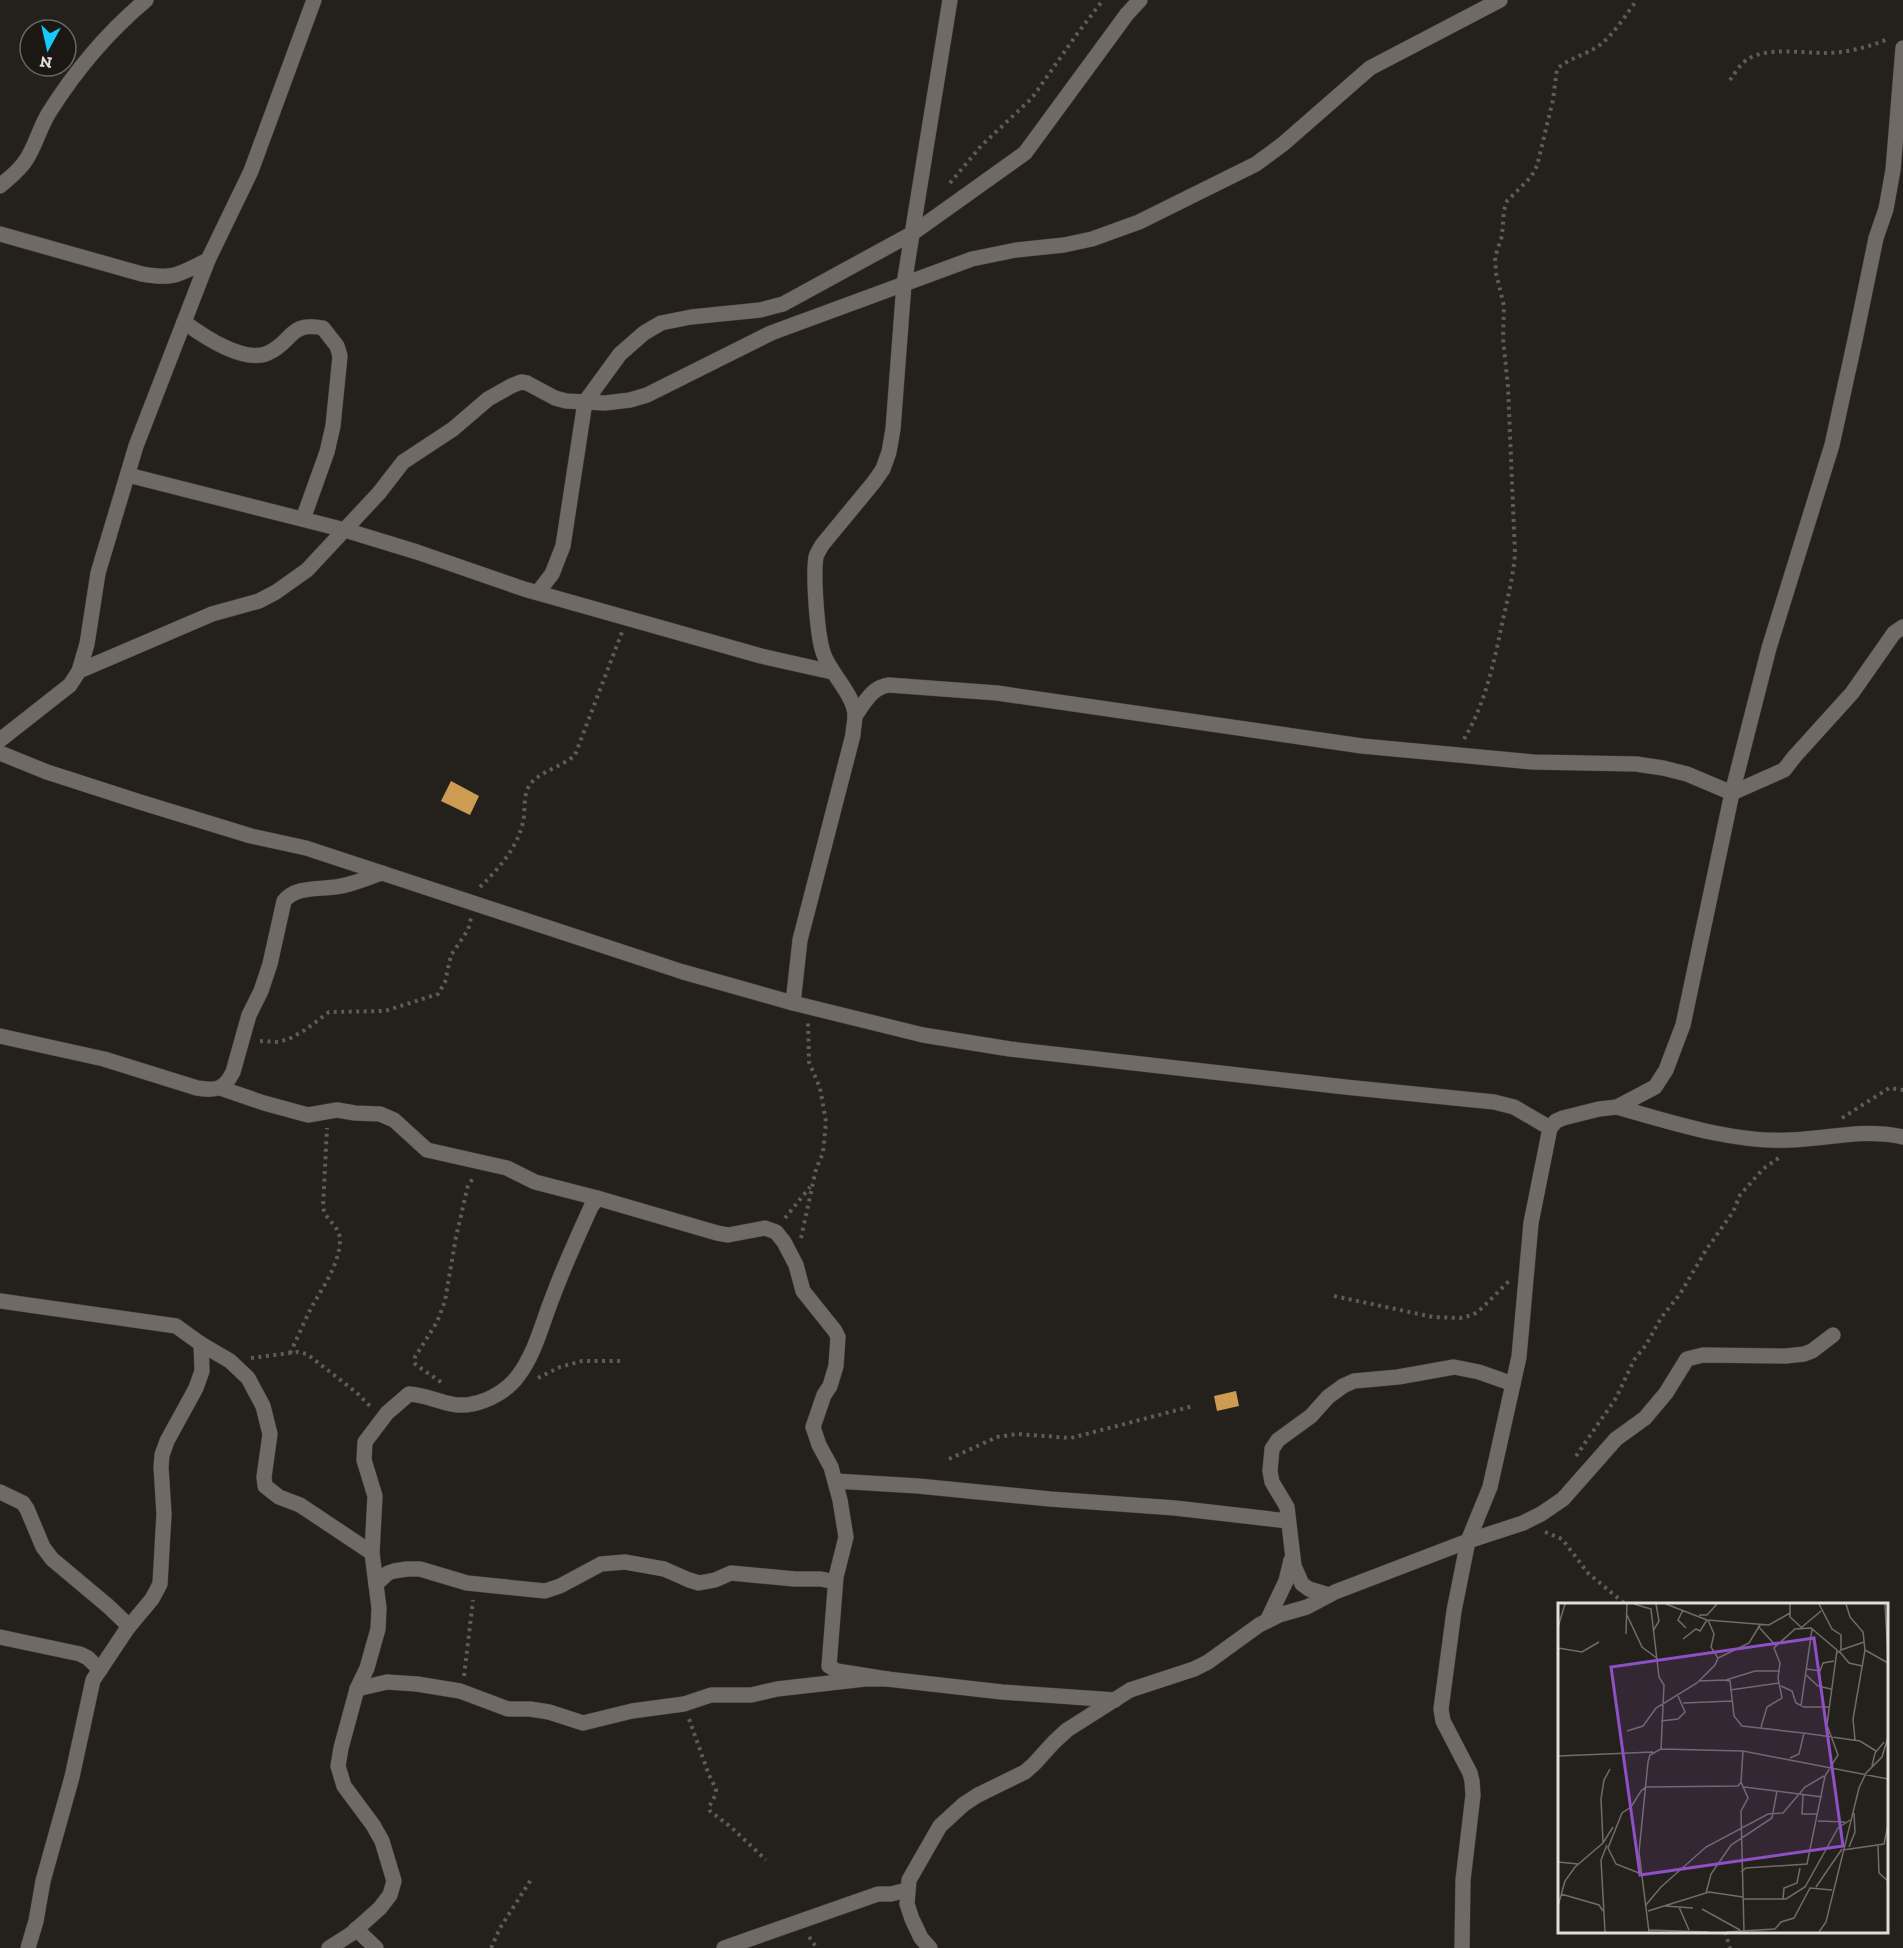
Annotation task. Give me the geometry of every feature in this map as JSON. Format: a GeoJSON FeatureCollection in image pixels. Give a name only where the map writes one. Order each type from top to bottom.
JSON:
{"type":"FeatureCollection","features":[{"type":"Feature","properties":{"kind":"street"},"geometry":{"type":"LineString","coordinates":[[0,186],[27,159],[49,112],[69,83],[120,22],[146,0]]}},
{"type":"Feature","properties":{"kind":"street"},"geometry":{"type":"LineString","coordinates":[[0,740],[70,686],[79,671],[87,644],[98,573],[136,446],[208,260],[251,171],[314,0]]}},
{"type":"Feature","properties":{"kind":"street"},"geometry":{"type":"LineString","coordinates":[[801,1005],[800,940],[853,735],[855,716],[852,702],[832,672],[823,653],[816,598],[815,566],[822,545],[874,482],[883,469],[889,452],[904,284],[950,0]]}},
{"type":"Feature","properties":{"kind":"street"},"geometry":{"type":"LineString","coordinates":[[538,592],[552,574],[563,546],[585,402],[620,354],[651,327],[661,323],[691,317],[760,310],[783,304],[913,233],[1024,153],[1127,14],[1140,0]]}},
{"type":"Feature","properties":{"kind":"street"},"geometry":{"type":"LineString","coordinates":[[79,671],[212,614],[259,601],[276,592],[307,570],[379,493],[403,462],[453,429],[488,399],[511,386],[524,382],[555,398],[566,401],[605,403],[630,400],[647,395],[771,333],[972,259],[1092,239],[1139,222],[1256,164],[1283,144],[1370,68],[1500,0]]}},
{"type":"Feature","properties":{"kind":"street"},"geometry":{"type":"LineString","coordinates":[[1462,1948],[1464,1880],[1473,1795],[1472,1781],[1443,1721],[1440,1709],[1454,1611],[1468,1540],[1490,1486],[1519,1357],[1531,1223],[1550,1128],[1556,1121],[1563,1118],[1617,1107],[1655,1087],[1666,1070],[1683,1025],[1732,793],[1769,648],[1832,445],[1876,238],[1886,209],[1893,170],[1897,43]]}},
{"type":"Feature","properties":{"kind":"street"},"geometry":{"type":"LineString","coordinates":[[0,234],[142,274],[164,278],[177,276],[208,260]]}},
{"type":"Feature","properties":{"kind":"street"},"geometry":{"type":"LineString","coordinates":[[184,322],[210,340],[244,355],[256,356],[270,353],[304,326],[323,328],[337,346],[340,356],[333,426],[327,452],[303,519]]}},
{"type":"Feature","properties":{"kind":"street"},"geometry":{"type":"LineString","coordinates":[[128,475],[345,530],[627,618],[761,656],[832,672]]}},
{"type":"Feature","properties":{"kind":"street"},"geometry":{"type":"LineString","coordinates":[[855,716],[873,691],[882,686],[997,693],[1362,746],[1533,762],[1614,762],[1645,765],[1687,774],[1732,793],[1784,770],[1852,693],[1894,633],[1903,627]]}},
{"type":"Feature","properties":{"kind":"street"},"geometry":{"type":"LineString","coordinates":[[0,753],[140,802],[251,836],[306,848],[683,972],[801,1005],[923,1035],[1010,1048],[1494,1102],[1514,1107],[1550,1128]]}},
{"type":"Feature","properties":{"kind":"street"},"geometry":{"type":"LineString","coordinates":[[220,1088],[229,1080],[233,1072],[249,1015],[261,991],[270,964],[284,901],[289,895],[300,891],[344,886],[382,873]]}},
{"type":"Feature","properties":{"kind":"street"},"geometry":{"type":"LineString","coordinates":[[0,1036],[104,1059],[197,1088],[210,1090],[220,1088],[264,1103],[308,1114],[337,1110],[380,1114],[394,1120],[427,1150],[507,1168],[535,1182],[717,1233],[728,1235],[770,1228],[784,1242],[796,1265],[802,1291],[838,1337],[836,1366],[813,1427],[819,1445],[831,1467],[846,1536],[835,1582],[830,1668],[887,1679],[1002,1692],[1115,1700]]}},
{"type":"Feature","properties":{"kind":"street"},"geometry":{"type":"LineString","coordinates":[[1617,1107],[1683,1126],[1756,1139],[1789,1140],[1841,1134],[1903,1137]]}},
{"type":"Feature","properties":{"kind":"street"},"geometry":{"type":"LineString","coordinates":[[329,1948],[380,1908],[390,1895],[394,1881],[382,1841],[344,1786],[338,1766],[357,1689],[367,1668],[378,1629],[379,1608],[372,1553],[375,1496],[365,1467],[365,1442],[382,1418],[409,1394],[426,1396],[454,1405],[472,1404],[492,1398],[517,1377],[536,1343],[556,1287],[597,1198]]}},
{"type":"Feature","properties":{"kind":"street"},"geometry":{"type":"LineString","coordinates":[[0,1301],[176,1326],[230,1361],[248,1378],[263,1406],[270,1434],[264,1486],[279,1497],[300,1505],[372,1553]]}},
{"type":"Feature","properties":{"kind":"street"},"geometry":{"type":"LineString","coordinates":[[930,1948],[921,1938],[912,1919],[907,1904],[907,1890],[909,1880],[940,1826],[964,1804],[978,1795],[1025,1772],[1067,1730],[1141,1686],[1194,1669],[1208,1662],[1279,1615],[1307,1607],[1329,1595],[1468,1540],[1523,1523],[1563,1500],[1616,1439],[1645,1418],[1666,1393],[1687,1359],[1703,1355],[1786,1356],[1804,1354],[1812,1351],[1833,1335]]}},
{"type":"Feature","properties":{"kind":"street"},"geometry":{"type":"LineString","coordinates":[[28,1948],[36,1921],[43,1881],[72,1777],[93,1680],[129,1626],[152,1599],[160,1584],[164,1514],[160,1467],[162,1455],[202,1371],[201,1344]]}},
{"type":"Feature","properties":{"kind":"street"},"geometry":{"type":"LineString","coordinates":[[1329,1595],[1309,1589],[1302,1584],[1294,1566],[1287,1507],[1272,1482],[1270,1461],[1272,1449],[1278,1440],[1311,1416],[1328,1397],[1354,1381],[1398,1377],[1454,1367],[1513,1383]]}},
{"type":"Feature","properties":{"kind":"street"},"geometry":{"type":"LineString","coordinates":[[835,1481],[1175,1508],[1288,1521]]}},
{"type":"Feature","properties":{"kind":"street"},"geometry":{"type":"LineString","coordinates":[[0,1492],[23,1503],[43,1547],[52,1559],[129,1626]]}},
{"type":"Feature","properties":{"kind":"street"},"geometry":{"type":"LineString","coordinates":[[1267,1621],[1286,1581],[1292,1548]]}},
{"type":"Feature","properties":{"kind":"street"},"geometry":{"type":"LineString","coordinates":[[376,1584],[388,1573],[420,1569],[451,1579],[545,1591],[560,1586],[601,1564],[625,1562],[664,1569],[699,1583],[715,1580],[731,1573],[795,1579],[821,1578],[835,1582]]}},
{"type":"Feature","properties":{"kind":"street"},"geometry":{"type":"LineString","coordinates":[[0,1637],[80,1654],[88,1658],[99,1670]]}},
{"type":"Feature","properties":{"kind":"street"},"geometry":{"type":"LineString","coordinates":[[357,1689],[387,1682],[417,1684],[460,1691],[498,1707],[517,1711],[530,1709],[549,1712],[583,1723],[632,1711],[684,1704],[711,1695],[751,1695],[777,1689],[865,1679],[887,1679]]}},
{"type":"Feature","properties":{"kind":"street"},"geometry":{"type":"LineString","coordinates":[[724,1948],[878,1894],[907,1890]]}},
{"type":"Feature","properties":{"kind":"street"},"geometry":{"type":"LineString","coordinates":[[356,1929],[376,1948]]}},
{"type":"Feature","properties":{"kind":"path"},"geometry":{"type":"LineString","coordinates":[[948,186],[981,146],[1032,98],[1103,0]]}},
{"type":"Feature","properties":{"kind":"path"},"geometry":{"type":"LineString","coordinates":[[1455,755],[1471,729],[1490,674],[1514,564],[1508,387],[1503,338],[1504,306],[1495,267],[1495,257],[1502,236],[1504,210],[1507,201],[1531,177],[1537,166],[1557,69],[1566,61],[1604,42],[1637,0]]}},
{"type":"Feature","properties":{"kind":"path"},"geometry":{"type":"LineString","coordinates":[[1730,80],[1746,59],[1757,54],[1827,53],[1897,43]]}},
{"type":"Feature","properties":{"kind":"path"},"geometry":{"type":"LineString","coordinates":[[241,1040],[278,1042],[305,1030],[329,1011],[385,1011],[438,994],[445,982],[451,955],[468,930],[470,902],[509,854],[523,822],[526,793],[531,783],[567,763],[575,755],[602,689],[627,618]]}},
{"type":"Feature","properties":{"kind":"path"},"geometry":{"type":"LineString","coordinates":[[796,1265],[812,1184],[823,1153],[826,1122],[820,1088],[809,1062],[801,1005]]}},
{"type":"Feature","properties":{"kind":"path"},"geometry":{"type":"LineString","coordinates":[[1837,1120],[1888,1088],[1903,1090]]}},
{"type":"Feature","properties":{"kind":"path"},"geometry":{"type":"LineString","coordinates":[[290,1353],[326,1284],[338,1251],[339,1233],[326,1216],[323,1207],[328,1112]]}},
{"type":"Feature","properties":{"kind":"path"},"geometry":{"type":"LineString","coordinates":[[1573,1459],[1616,1398],[1634,1360],[1733,1212],[1740,1195],[1763,1169],[1783,1156]]}},
{"type":"Feature","properties":{"kind":"path"},"geometry":{"type":"LineString","coordinates":[[446,1384],[414,1362],[437,1322],[445,1301],[468,1185],[485,1163]]}},
{"type":"Feature","properties":{"kind":"path"},"geometry":{"type":"LineString","coordinates":[[770,1228],[787,1217],[812,1184]]}},
{"type":"Feature","properties":{"kind":"path"},"geometry":{"type":"LineString","coordinates":[[1334,1296],[1432,1317],[1461,1318],[1473,1315],[1504,1285],[1527,1269]]}},
{"type":"Feature","properties":{"kind":"path"},"geometry":{"type":"LineString","coordinates":[[230,1361],[298,1352],[307,1354],[357,1393],[382,1418]]}},
{"type":"Feature","properties":{"kind":"path"},"geometry":{"type":"LineString","coordinates":[[535,1380],[560,1366],[582,1361],[624,1361]]}},
{"type":"Feature","properties":{"kind":"path"},"geometry":{"type":"LineString","coordinates":[[949,1459],[997,1437],[1027,1434],[1071,1438],[1193,1406]]}},
{"type":"Feature","properties":{"kind":"path"},"geometry":{"type":"LineString","coordinates":[[1523,1523],[1562,1539],[1588,1573],[1623,1603]]}},
{"type":"Feature","properties":{"kind":"path"},"geometry":{"type":"LineString","coordinates":[[460,1691],[465,1673],[476,1583]]}},
{"type":"Feature","properties":{"kind":"path"},"geometry":{"type":"LineString","coordinates":[[684,1704],[709,1775],[717,1788],[709,1807],[710,1811],[766,1860]]}},
{"type":"Feature","properties":{"kind":"path"},"geometry":{"type":"LineString","coordinates":[[491,1948],[500,1928],[532,1878]]}},
{"type":"Feature","properties":{"kind":"path"},"geometry":{"type":"LineString","coordinates":[[1725,1933],[1730,1948]]}},
{"type":"Feature","properties":{"kind":"building"},"geometry":{"type":"Polygon","coordinates":[[[451,781],[479,796],[470,815],[441,801],[451,781]]]}},
{"type":"Feature","properties":{"kind":"building"},"geometry":{"type":"Polygon","coordinates":[[[1236,1391],[1239,1406],[1217,1411],[1214,1396],[1236,1391]]]}}]}
